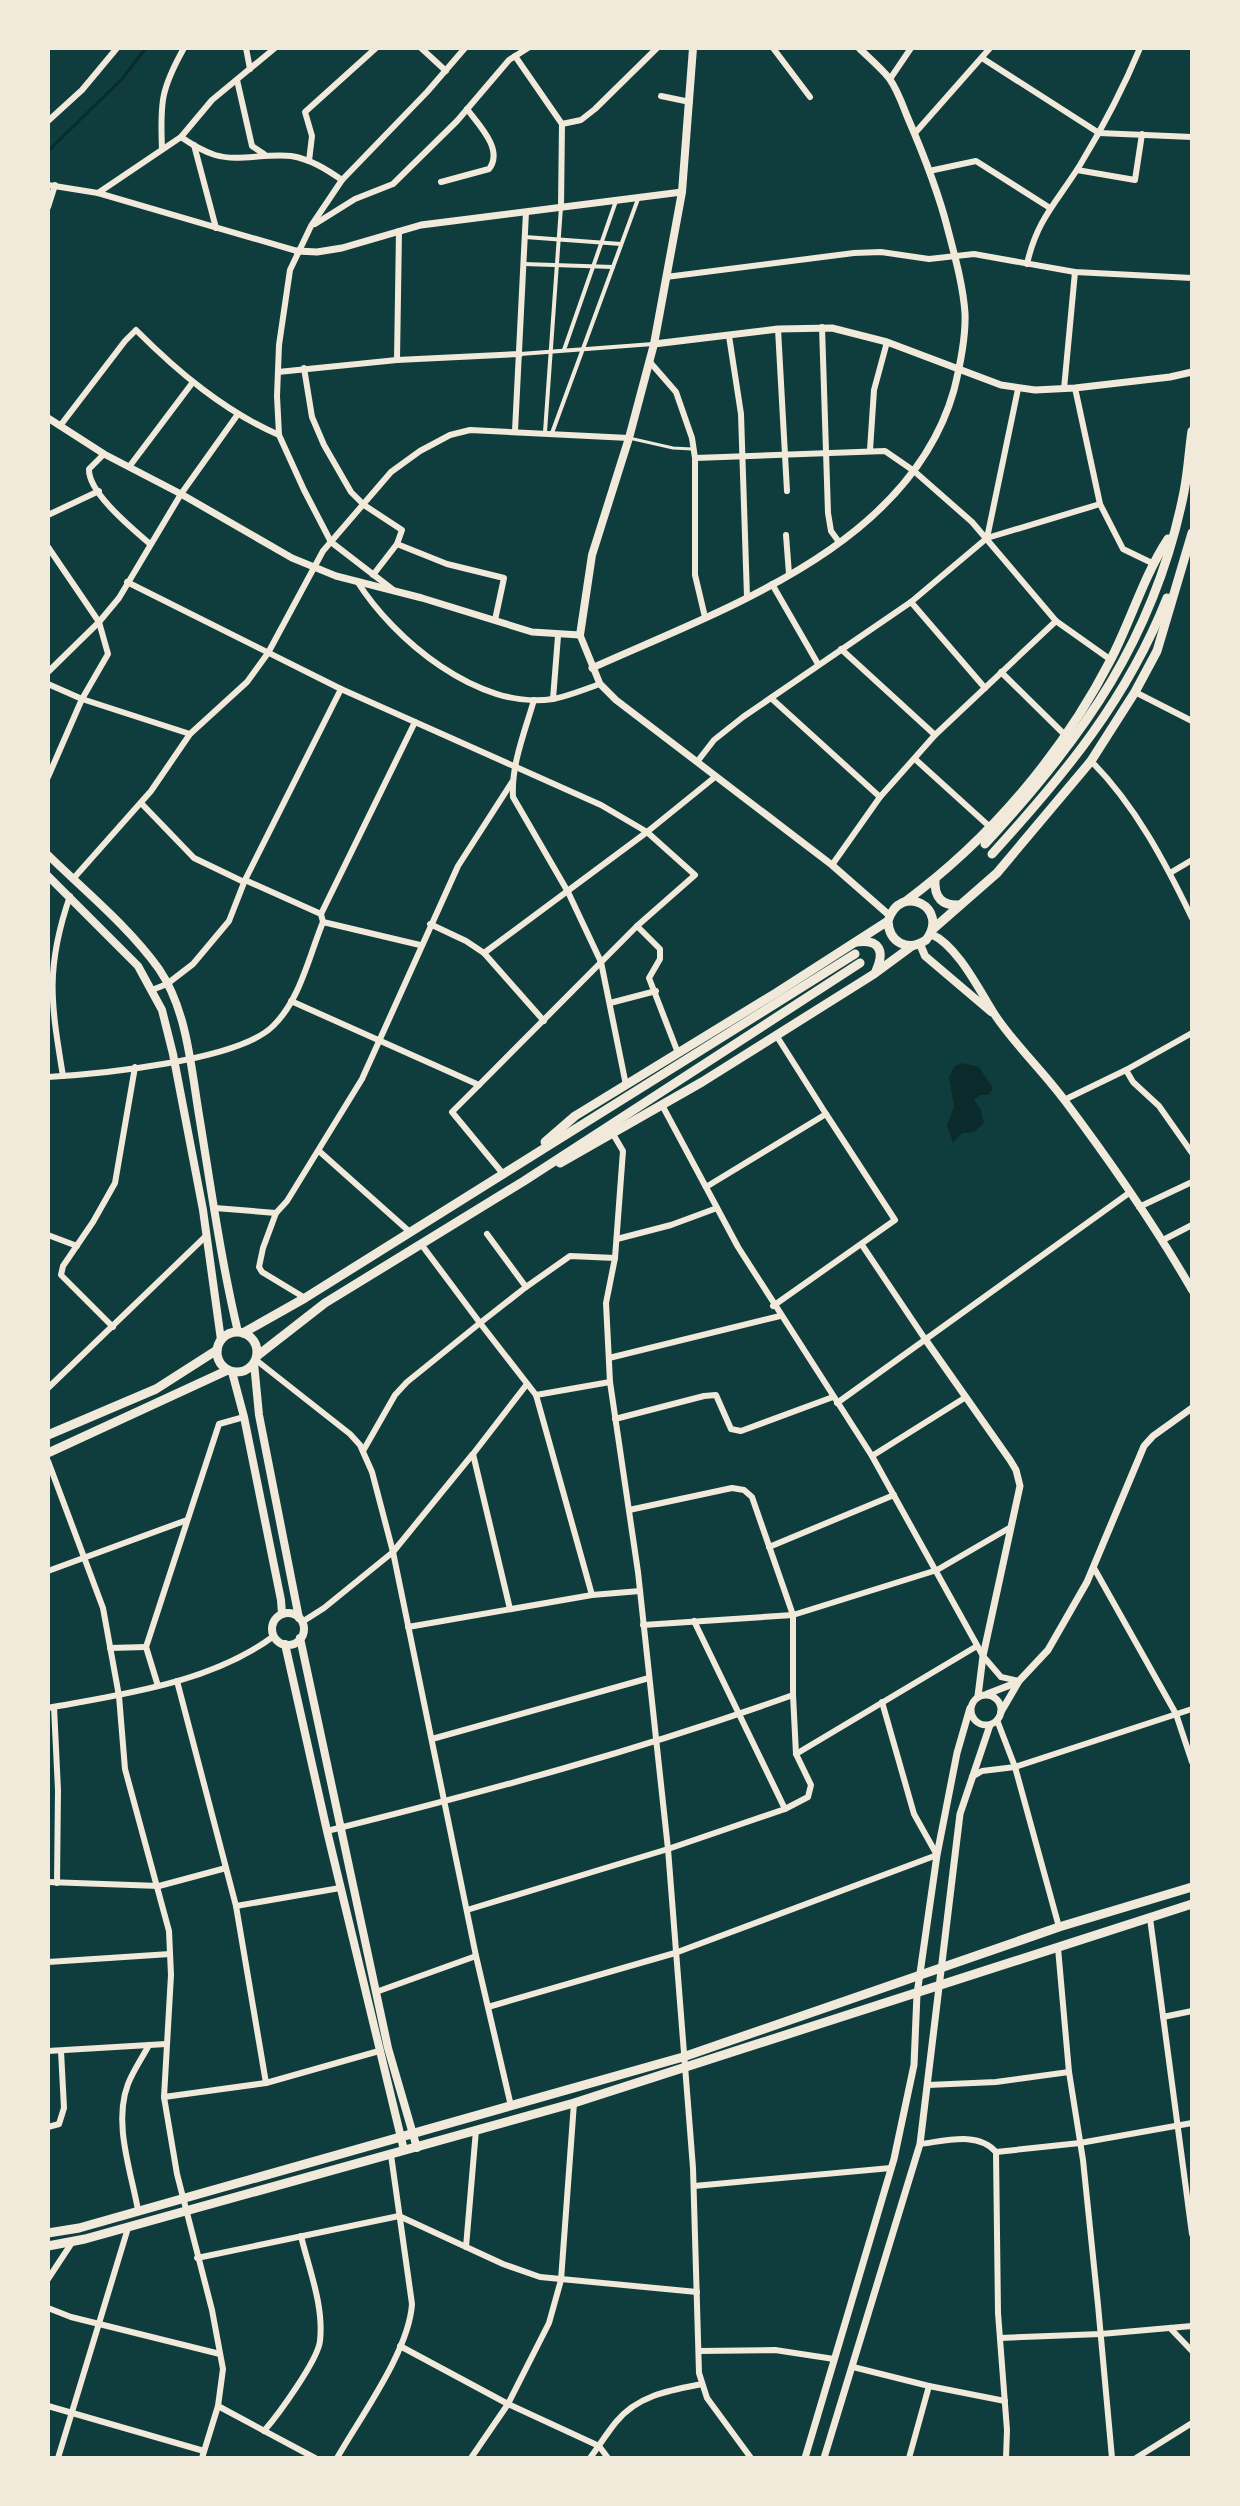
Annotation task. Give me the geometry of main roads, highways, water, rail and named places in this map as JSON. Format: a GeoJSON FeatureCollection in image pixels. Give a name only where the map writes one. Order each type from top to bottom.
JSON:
{"type":"FeatureCollection","features":[{"type":"Feature","properties":{"kind":"main road"},"geometry":{"type":"LineString","coordinates":[[580,635],[592,555],[629,438],[654,344],[682,192],[693,48]]}},
{"type":"Feature","properties":{"kind":"main road"},"geometry":{"type":"LineString","coordinates":[[985,844],[1066,752],[1110,687],[1142,625],[1175,530],[1185,490],[1192,431]]}},
{"type":"Feature","properties":{"kind":"main road"},"geometry":{"type":"LineString","coordinates":[[517,1166],[575,1116],[888,918],[893,909],[935,879],[990,827],[1066,736],[1111,660],[1152,563],[1175,530]]}},
{"type":"Feature","properties":{"kind":"main road"},"geometry":{"type":"LineString","coordinates":[[524,1181],[613,1134],[874,974],[916,945],[997,873],[1091,761],[1135,692],[1157,651],[1192,532]]}},
{"type":"Feature","properties":{"kind":"main road"},"geometry":{"type":"LineString","coordinates":[[992,854],[1056,784],[1123,690],[1158,621],[1192,532]]}},
{"type":"Feature","properties":{"kind":"main road"},"geometry":{"type":"LineString","coordinates":[[48,855],[122,928],[158,969],[177,1002],[240,1333],[255,1343],[259,1415],[303,1632],[292,1644],[285,1644],[274,1636],[274,1621],[282,1614],[290,1613],[300,1620]]}},
{"type":"Feature","properties":{"kind":"main road"},"geometry":{"type":"LineString","coordinates":[[48,876],[138,966],[162,1010],[207,1234],[220,1364],[230,1371],[244,1417],[282,1614]]}},
{"type":"Feature","properties":{"kind":"main road"},"geometry":{"type":"LineString","coordinates":[[935,879],[934,890],[939,900],[949,906],[960,905]]}},
{"type":"Feature","properties":{"kind":"main road"},"geometry":{"type":"LineString","coordinates":[[905,901],[917,901],[927,907],[933,917],[932,931]]}},
{"type":"Feature","properties":{"kind":"main road"},"geometry":{"type":"LineString","coordinates":[[888,918],[888,927],[894,939],[899,943],[916,945],[995,1015]]}},
{"type":"Feature","properties":{"kind":"main road"},"geometry":{"type":"LineString","coordinates":[[932,931],[943,939],[995,1015],[1064,1100],[1163,1240],[1192,1290]]}},
{"type":"Feature","properties":{"kind":"main road"},"geometry":{"type":"LineString","coordinates":[[853,942],[870,942],[878,948],[881,959],[874,974]]}},
{"type":"Feature","properties":{"kind":"main road"},"geometry":{"type":"LineString","coordinates":[[48,1435],[156,1389],[219,1345],[229,1334],[240,1333],[305,1298],[858,959],[524,1181],[325,1303],[244,1371],[230,1371],[48,1453]]}},
{"type":"Feature","properties":{"kind":"main road"},"geometry":{"type":"LineString","coordinates":[[203,1210],[215,1208]]}},
{"type":"Feature","properties":{"kind":"main road"},"geometry":{"type":"LineString","coordinates":[[207,1234],[219,1233]]}},
{"type":"Feature","properties":{"kind":"main road"},"geometry":{"type":"LineString","coordinates":[[300,1638],[388,2048],[417,2148]]}},
{"type":"Feature","properties":{"kind":"main road"},"geometry":{"type":"LineString","coordinates":[[285,1644],[404,2150]]}},
{"type":"Feature","properties":{"kind":"main road"},"geometry":{"type":"LineString","coordinates":[[48,2233],[79,2228],[138,2210],[185,2204],[391,2155],[574,2103],[920,1974],[1059,1927],[1192,1887]]}},
{"type":"Feature","properties":{"kind":"main road"},"geometry":{"type":"LineString","coordinates":[[48,2246],[128,2226],[185,2204],[412,2134],[683,2062],[941,1987],[1192,1904]]}},
{"type":"Feature","properties":{"kind":"water"},"geometry":{"type":"Polygon","coordinates":[[[962,1063],[979,1067],[993,1088],[989,1095],[980,1095],[974,1100],[981,1110],[984,1123],[974,1132],[962,1133],[953,1143],[947,1125],[954,1107],[949,1077],[955,1066],[962,1063]]]}},
{"type":"Feature","properties":{"kind":"waterway"},"geometry":{"type":"LineString","coordinates":[[48,151],[122,79],[146,48]]}}]}
